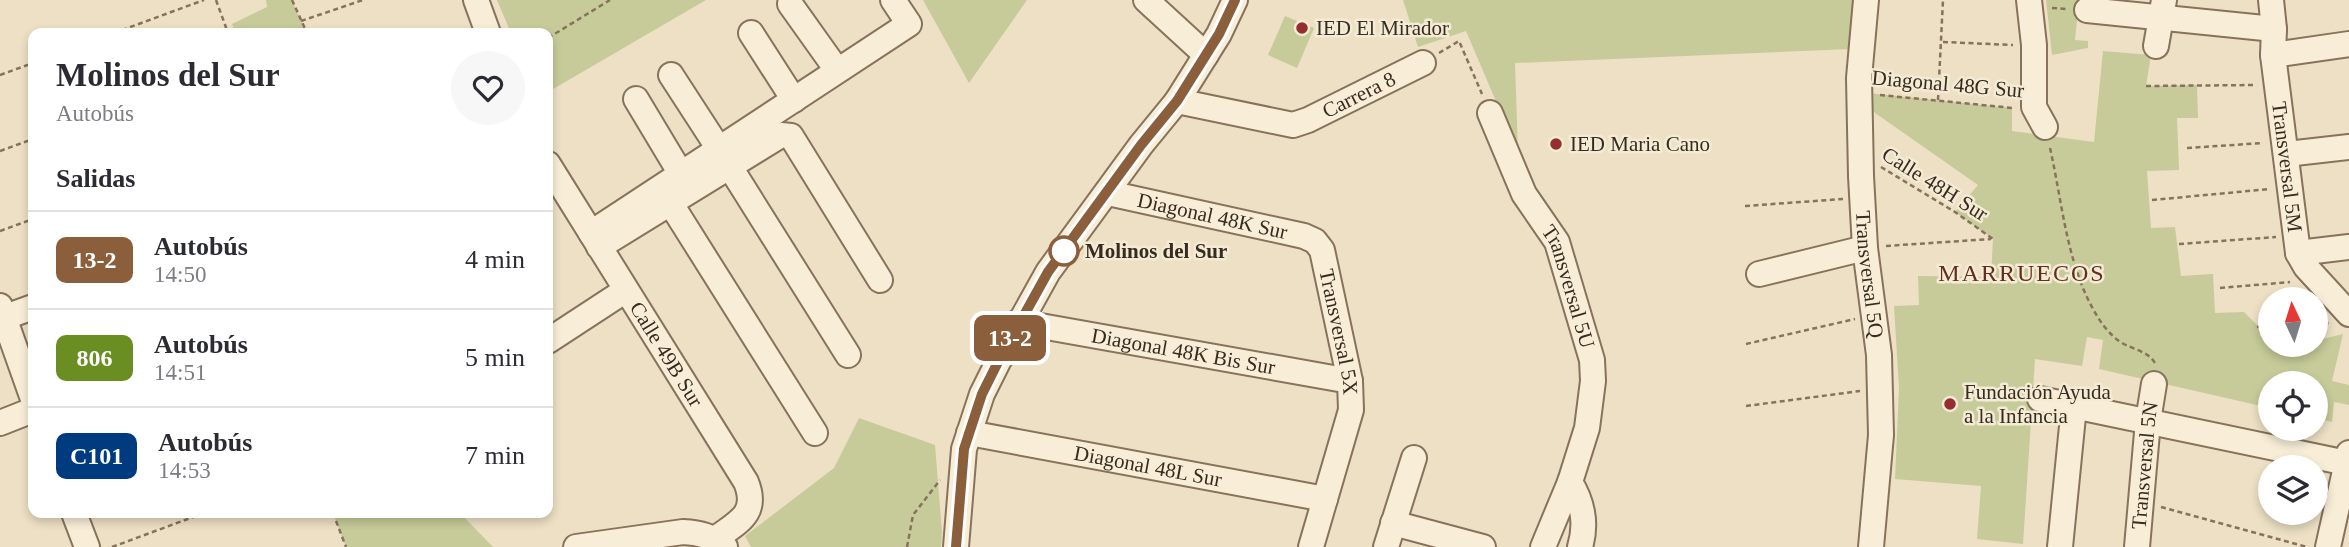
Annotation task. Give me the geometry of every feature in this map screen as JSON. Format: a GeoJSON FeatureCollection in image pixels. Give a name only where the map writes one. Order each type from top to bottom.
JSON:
{"type":"FeatureCollection","features":[{"type":"Feature","properties":{"kind":"street"},"geometry":{"type":"LineString","coordinates":[[476,0],[486,28]]}},
{"type":"Feature","properties":{"kind":"street"},"geometry":{"type":"LineString","coordinates":[[595,240],[671,204],[794,100],[909,24],[893,0]]}},
{"type":"Feature","properties":{"kind":"street"},"geometry":{"type":"LineString","coordinates":[[1146,0],[1206,55]]}},
{"type":"Feature","properties":{"kind":"street"},"geometry":{"type":"LineString","coordinates":[[956,547],[964,449],[982,394],[1018,322],[1048,272],[1141,145],[1177,101],[1206,55],[1235,0]]}},
{"type":"Feature","properties":{"kind":"street","name":"Transversal 5Q"},"geometry":{"type":"LineString","coordinates":[[1866,0],[1859,93],[1861,198],[1879,355],[1881,435],[1871,547]]}},
{"type":"Feature","properties":{"kind":"street","name":"Transversal 5M"},"geometry":{"type":"LineString","coordinates":[[2271,0],[2276,85],[2297,244],[2302,260],[2349,314]]}},
{"type":"Feature","properties":{"kind":"street"},"geometry":{"type":"LineString","coordinates":[[2030,3],[2040,117]]}},
{"type":"Feature","properties":{"kind":"street"},"geometry":{"type":"LineString","coordinates":[[790,4],[837,70]]}},
{"type":"Feature","properties":{"kind":"street"},"geometry":{"type":"LineString","coordinates":[[2156,46],[2163,9]]}},
{"type":"Feature","properties":{"kind":"street"},"geometry":{"type":"LineString","coordinates":[[2087,10],[2163,9],[2274,29]]}},
{"type":"Feature","properties":{"kind":"street"},"geometry":{"type":"LineString","coordinates":[[751,33],[794,100]]}},
{"type":"Feature","properties":{"kind":"street"},"geometry":{"type":"LineString","coordinates":[[2273,55],[2349,44]]}},
{"type":"Feature","properties":{"kind":"street","name":"Carrera 8"},"geometry":{"type":"LineString","coordinates":[[1177,101],[1293,125],[1423,63]]}},
{"type":"Feature","properties":{"kind":"street"},"geometry":{"type":"LineString","coordinates":[[671,75],[848,355]]}},
{"type":"Feature","properties":{"kind":"street"},"geometry":{"type":"LineString","coordinates":[[636,99],[681,174]]}},
{"type":"Feature","properties":{"kind":"street","name":"Transversal 5U"},"geometry":{"type":"LineString","coordinates":[[1490,113],[1524,194],[1558,242],[1592,360],[1593,381],[1587,428],[1570,482],[1544,547]]}},
{"type":"Feature","properties":{"kind":"street"},"geometry":{"type":"LineString","coordinates":[[595,240],[681,174],[781,135],[791,136],[880,280]]}},
{"type":"Feature","properties":{"kind":"street"},"geometry":{"type":"LineString","coordinates":[[2285,148],[2349,147]]}},
{"type":"Feature","properties":{"kind":"street","name":"Calle 49B Sur"},"geometry":{"type":"LineString","coordinates":[[553,172],[751,494],[751,506],[720,543]]}},
{"type":"Feature","properties":{"kind":"street","name":"Diagonal 48K Sur"},"geometry":{"type":"LineString","coordinates":[[1108,193],[1304,236],[1315,241]]}},
{"type":"Feature","properties":{"kind":"street"},"geometry":{"type":"LineString","coordinates":[[671,204],[815,433]]}},
{"type":"Feature","properties":{"kind":"street","name":"Transversal 5X"},"geometry":{"type":"LineString","coordinates":[[1311,547],[1351,410],[1350,380],[1322,250],[1315,241]]}},
{"type":"Feature","properties":{"kind":"street"},"geometry":{"type":"LineString","coordinates":[[2297,244],[2349,247]]}},
{"type":"Feature","properties":{"kind":"street"},"geometry":{"type":"LineString","coordinates":[[1759,274],[1865,248]]}},
{"type":"Feature","properties":{"kind":"street"},"geometry":{"type":"LineString","coordinates":[[553,338],[626,290]]}},
{"type":"Feature","properties":{"kind":"street"},"geometry":{"type":"LineString","coordinates":[[28,308],[1,315],[28,386]]}},
{"type":"Feature","properties":{"kind":"street","name":"Diagonal 48K Bis Sur"},"geometry":{"type":"LineString","coordinates":[[1018,322],[1350,380]]}},
{"type":"Feature","properties":{"kind":"street","name":"Transversal 5N"},"geometry":{"type":"LineString","coordinates":[[2137,547],[2148,421],[2154,384]]}},
{"type":"Feature","properties":{"kind":"street"},"geometry":{"type":"LineString","coordinates":[[2040,399],[2348,458],[2328,547]]}},
{"type":"Feature","properties":{"kind":"street"},"geometry":{"type":"LineString","coordinates":[[2060,547],[2074,406]]}},
{"type":"Feature","properties":{"kind":"street"},"geometry":{"type":"LineString","coordinates":[[0,423],[28,412]]}},
{"type":"Feature","properties":{"kind":"street","name":"Diagonal 48L Sur"},"geometry":{"type":"LineString","coordinates":[[970,433],[1325,499]]}},
{"type":"Feature","properties":{"kind":"street"},"geometry":{"type":"LineString","coordinates":[[1386,547],[1414,458]]}},
{"type":"Feature","properties":{"kind":"street"},"geometry":{"type":"LineString","coordinates":[[1570,482],[1581,500],[1584,534],[1580,547]]}},
{"type":"Feature","properties":{"kind":"street"},"geometry":{"type":"LineString","coordinates":[[76,518],[87,547]]}},
{"type":"Feature","properties":{"kind":"street"},"geometry":{"type":"LineString","coordinates":[[1394,523],[1483,547]]}},
{"type":"Feature","properties":{"kind":"street"},"geometry":{"type":"LineString","coordinates":[[576,547],[621,544],[683,532],[699,533],[720,543]]}},
{"type":"Feature","properties":{"kind":"path"},"geometry":{"type":"LineString","coordinates":[[128,28],[204,0]]}},
{"type":"Feature","properties":{"kind":"path"},"geometry":{"type":"LineString","coordinates":[[216,0],[227,28]]}},
{"type":"Feature","properties":{"kind":"path"},"geometry":{"type":"LineString","coordinates":[[292,0],[304,28]]}},
{"type":"Feature","properties":{"kind":"path"},"geometry":{"type":"LineString","coordinates":[[301,21],[363,0]]}},
{"type":"Feature","properties":{"kind":"path"},"geometry":{"type":"LineString","coordinates":[[553,35],[610,0]]}},
{"type":"Feature","properties":{"kind":"path"},"geometry":{"type":"LineString","coordinates":[[1938,100],[1943,0]]}},
{"type":"Feature","properties":{"kind":"path"},"geometry":{"type":"LineString","coordinates":[[2030,3],[2087,10]]}},
{"type":"Feature","properties":{"kind":"path"},"geometry":{"type":"LineString","coordinates":[[1459,41],[1490,113]]}},
{"type":"Feature","properties":{"kind":"path"},"geometry":{"type":"LineString","coordinates":[[1942,42],[2034,45]]}},
{"type":"Feature","properties":{"kind":"path"},"geometry":{"type":"LineString","coordinates":[[0,75],[28,65]]}},
{"type":"Feature","properties":{"kind":"path"},"geometry":{"type":"LineString","coordinates":[[2146,86],[2276,85]]}},
{"type":"Feature","properties":{"kind":"path","name":"Diagonal 48G Sur"},"geometry":{"type":"LineString","coordinates":[[1859,93],[2012,108],[2040,117]]}},
{"type":"Feature","properties":{"kind":"path"},"geometry":{"type":"LineString","coordinates":[[2040,117],[2074,261],[2086,293],[2102,323],[2119,341],[2149,355],[2155,362],[2154,384]]}},
{"type":"Feature","properties":{"kind":"path"},"geometry":{"type":"LineString","coordinates":[[0,151],[28,141]]}},
{"type":"Feature","properties":{"kind":"path"},"geometry":{"type":"LineString","coordinates":[[2187,148],[2285,148]]}},
{"type":"Feature","properties":{"kind":"path","name":"Calle 48H Sur"},"geometry":{"type":"LineString","coordinates":[[1860,155],[1955,212],[1993,239],[1865,248]]}},
{"type":"Feature","properties":{"kind":"path"},"geometry":{"type":"LineString","coordinates":[[2152,200],[2291,187]]}},
{"type":"Feature","properties":{"kind":"path"},"geometry":{"type":"LineString","coordinates":[[1745,206],[1861,198]]}},
{"type":"Feature","properties":{"kind":"path"},"geometry":{"type":"LineString","coordinates":[[0,231],[28,221]]}},
{"type":"Feature","properties":{"kind":"path"},"geometry":{"type":"LineString","coordinates":[[2179,244],[2297,244]]}},
{"type":"Feature","properties":{"kind":"path"},"geometry":{"type":"LineString","coordinates":[[2220,288],[2318,279]]}},
{"type":"Feature","properties":{"kind":"path"},"geometry":{"type":"LineString","coordinates":[[1746,344],[1874,315]]}},
{"type":"Feature","properties":{"kind":"path"},"geometry":{"type":"LineString","coordinates":[[1746,406],[1878,388]]}},
{"type":"Feature","properties":{"kind":"path"},"geometry":{"type":"LineString","coordinates":[[907,547],[913,515],[941,478]]}},
{"type":"Feature","properties":{"kind":"path"},"geometry":{"type":"LineString","coordinates":[[2141,501],[2308,547]]}},
{"type":"Feature","properties":{"kind":"path"},"geometry":{"type":"LineString","coordinates":[[112,547],[190,518]]}},
{"type":"Feature","properties":{"kind":"path"},"geometry":{"type":"LineString","coordinates":[[335,518],[346,547]]}},
{"type":"Feature","properties":{"kind":"green space"},"geometry":{"type":"Polygon","coordinates":[[[266,0],[292,0],[304,28],[234,28],[232,24],[267,7],[266,0]]]}},
{"type":"Feature","properties":{"kind":"green space"},"geometry":{"type":"Polygon","coordinates":[[[497,0],[706,0],[553,89],[553,28],[509,28],[497,0]]]}},
{"type":"Feature","properties":{"kind":"green space"},"geometry":{"type":"Polygon","coordinates":[[[923,0],[1027,0],[969,83],[923,0]]]}},
{"type":"Feature","properties":{"kind":"green space"},"geometry":{"type":"Polygon","coordinates":[[[1403,0],[1856,0],[1851,49],[1515,63],[1518,153],[1466,31],[1418,47],[1403,0]]]}},
{"type":"Feature","properties":{"kind":"green space"},"geometry":{"type":"Polygon","coordinates":[[[2046,0],[2079,0],[2075,40],[2088,41],[2088,48],[2052,55],[2046,0]]]}},
{"type":"Feature","properties":{"kind":"green space"},"geometry":{"type":"Polygon","coordinates":[[[1285,16],[1314,28],[1297,68],[1268,55],[1285,16]]]}},
{"type":"Feature","properties":{"kind":"green space"},"geometry":{"type":"Polygon","coordinates":[[[2103,51],[2151,55],[2146,86],[2197,85],[2198,118],[2177,118],[2179,170],[2147,171],[2151,228],[2175,227],[2181,276],[2213,274],[2215,313],[2244,312],[2258,326],[2258,357],[2328,357],[2328,338],[2343,334],[2332,381],[2349,385],[2349,405],[2334,402],[2332,422],[2328,421],[2328,371],[2258,371],[2258,405],[2099,369],[2103,340],[2087,337],[2082,366],[2035,359],[2023,544],[1977,539],[1981,486],[1895,479],[1899,388],[1894,306],[1919,305],[1918,276],[1991,277],[1993,239],[1955,212],[1978,185],[1868,108],[1867,93],[2012,108],[2012,131],[2094,142],[2103,51]]]}},
{"type":"Feature","properties":{"kind":"green space"},"geometry":{"type":"Polygon","coordinates":[[[859,418],[935,445],[941,547],[751,547],[745,536],[834,468],[859,418]]]}},
{"type":"Feature","properties":{"kind":"green space"},"geometry":{"type":"Polygon","coordinates":[[[335,518],[465,518],[493,547],[346,547],[335,518]]]}},
{"type":"Feature","properties":{"kind":"bus line","name":"13-2"},"geometry":{"type":"LineString","coordinates":[[956,547],[964,449],[982,394],[998,362],[1048,272],[1141,145],[1177,101],[1219,34],[1235,0]]}},
{"type":"Feature","properties":{"kind":"place","name":"IED El Mirador"},"geometry":{"type":"Point","coordinates":[1302,28]}},
{"type":"Feature","properties":{"kind":"place","name":"IED Maria Cano"},"geometry":{"type":"Point","coordinates":[1556,144]}},
{"type":"Feature","properties":{"kind":"place","name":"Molinos del Sur"},"geometry":{"type":"Point","coordinates":[1064,251]}},
{"type":"Feature","properties":{"kind":"place","name":"Fundación Ayuda a la Infancia"},"geometry":{"type":"Point","coordinates":[1950,404]}},
{"type":"Feature","properties":{"kind":"district","name":"MARRUECOS"},"geometry":{"type":"Point","coordinates":[2022,273]}}]}
